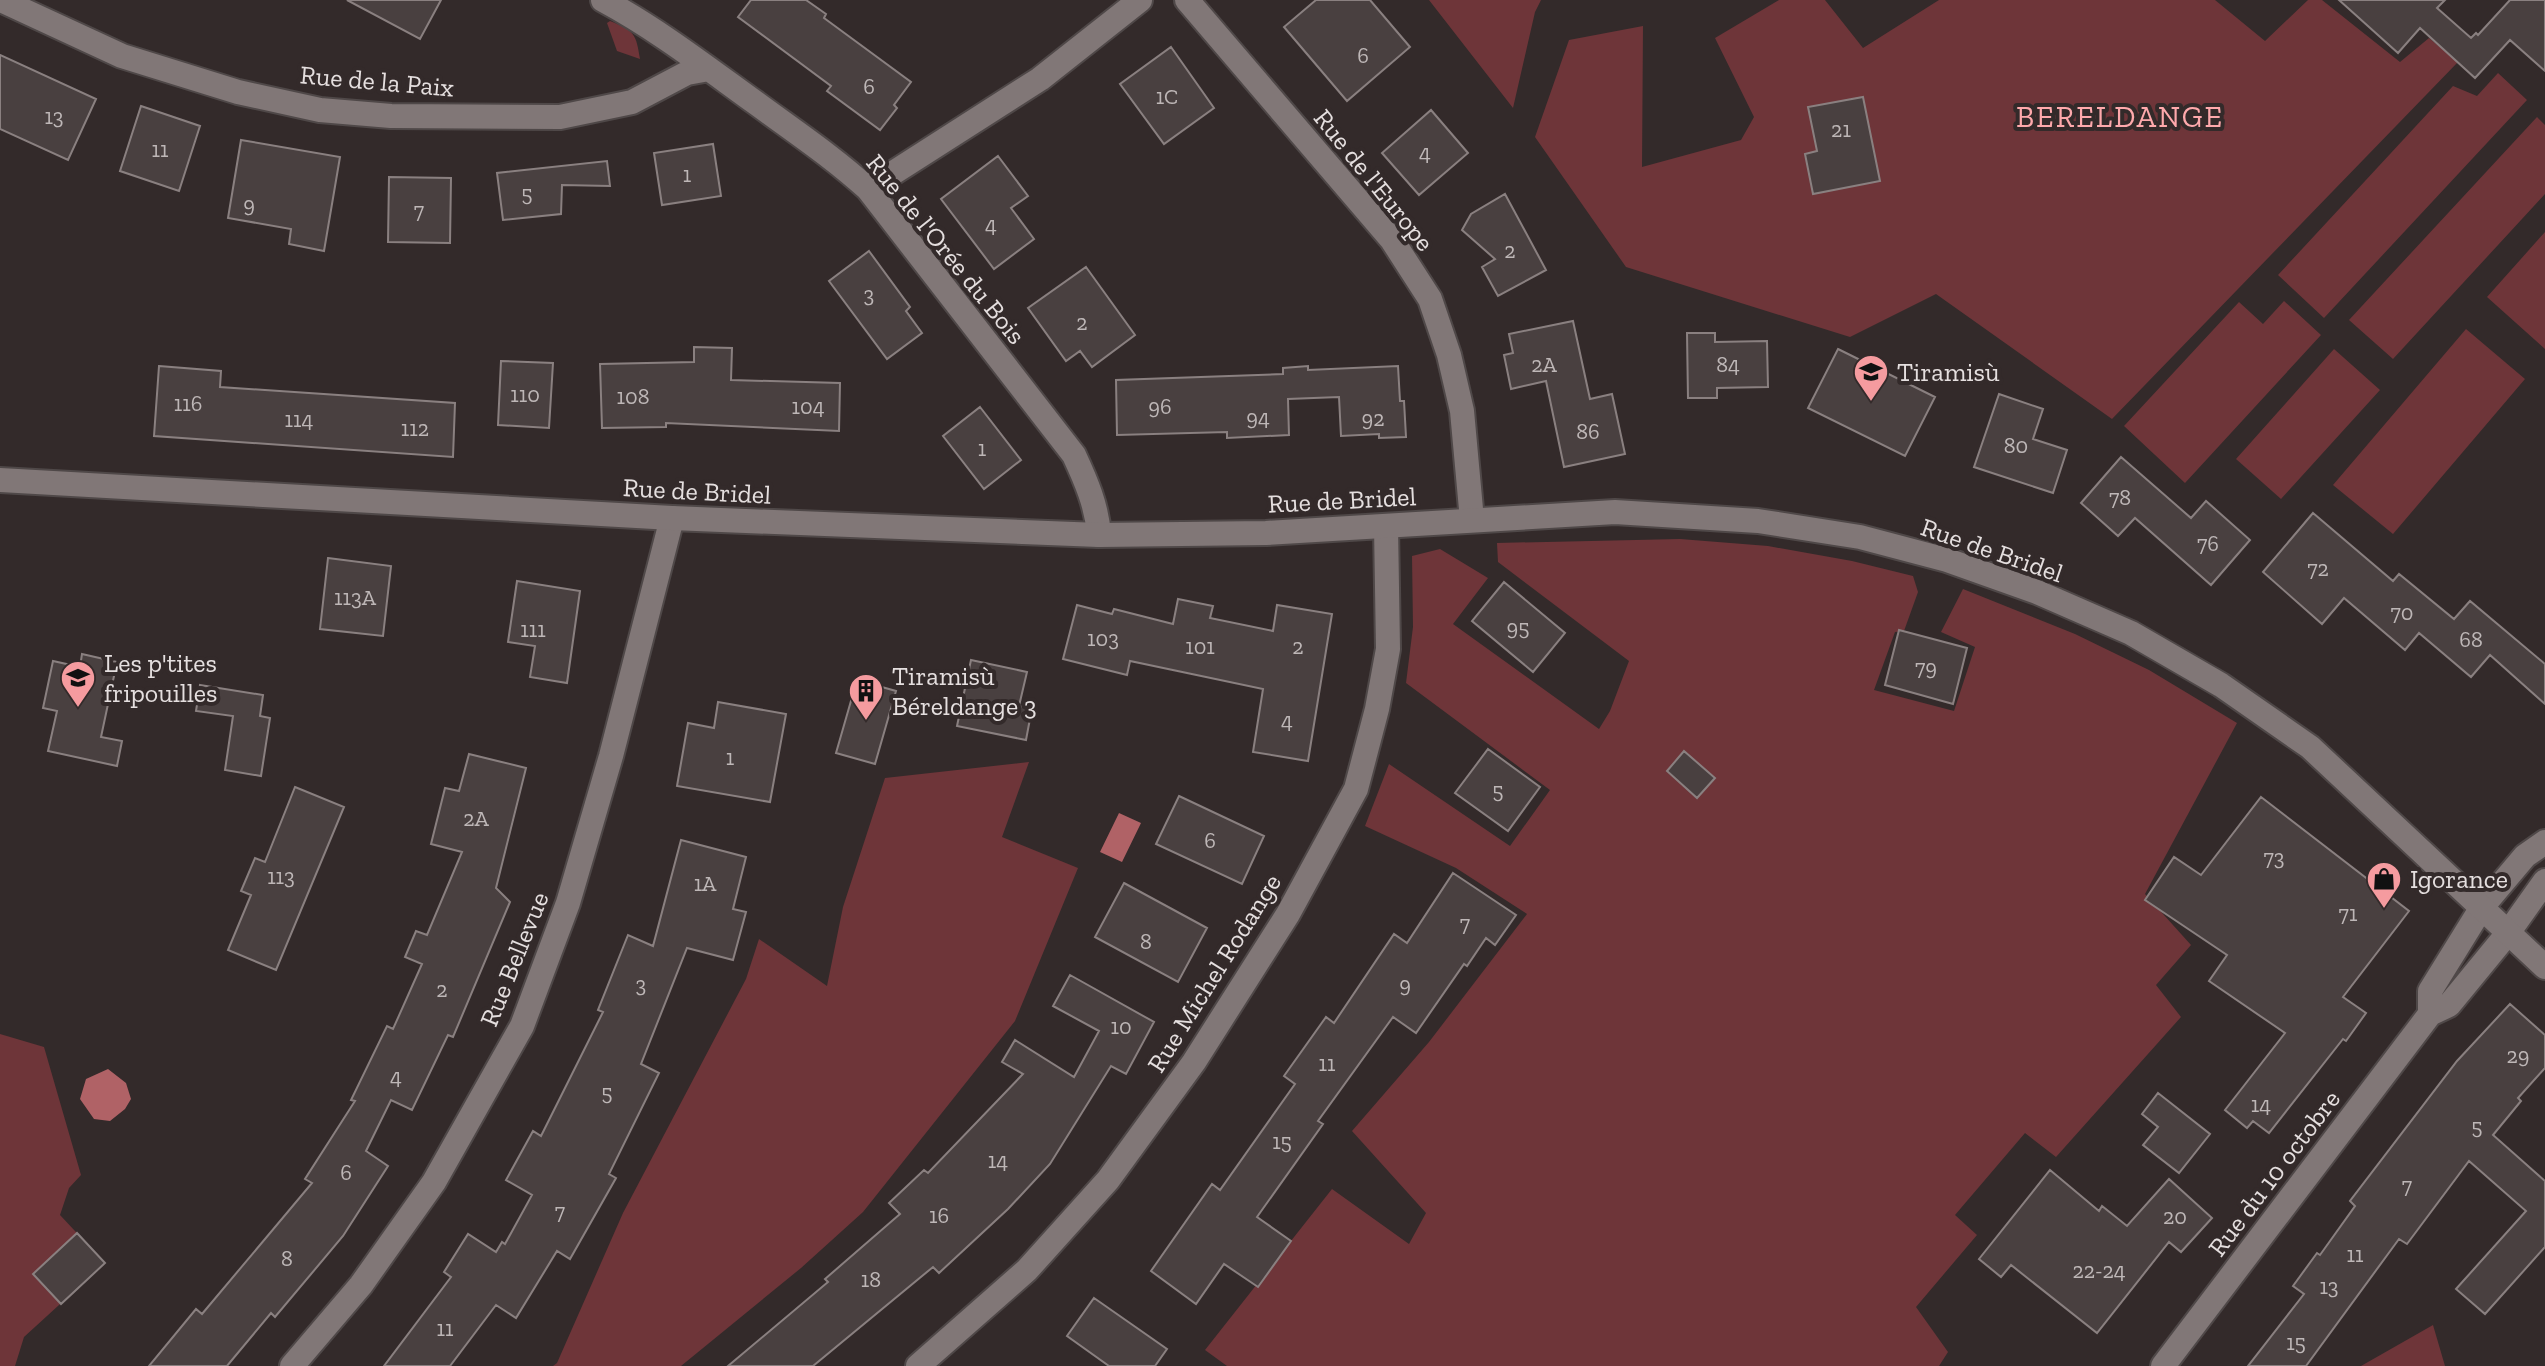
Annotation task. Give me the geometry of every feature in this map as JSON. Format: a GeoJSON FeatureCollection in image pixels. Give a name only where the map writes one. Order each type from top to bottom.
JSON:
{"type":"FeatureCollection","features":[{"type":"Feature","properties":{"kind":"street","name":"Rue de la Paix"},"geometry":{"type":"LineString","coordinates":[[1,0],[122,56],[238,92],[320,110],[391,116],[560,117],[632,102],[687,73],[709,69]]}},
{"type":"Feature","properties":{"kind":"street","name":"Rue de l'Orée du Bois"},"geometry":{"type":"LineString","coordinates":[[603,0],[630,14],[709,69],[847,170],[868,189],[1074,455],[1090,489],[1099,535]]}},
{"type":"Feature","properties":{"kind":"street"},"geometry":{"type":"LineString","coordinates":[[868,189],[1040,79],[1140,0]]}},
{"type":"Feature","properties":{"kind":"street","name":"Rue de l'Europe"},"geometry":{"type":"LineString","coordinates":[[1187,0],[1392,240],[1430,299],[1449,355],[1462,411],[1472,520]]}},
{"type":"Feature","properties":{"kind":"street","name":"Rue de Bridel"},"geometry":{"type":"LineString","coordinates":[[0,480],[672,518],[1099,535],[1266,533],[1615,512],[1758,521],[1860,537],[1947,560],[2037,592],[2131,633],[2221,685],[2321,757],[2545,967]]}},
{"type":"Feature","properties":{"kind":"street","name":"Rue Bellevue"},"geometry":{"type":"LineString","coordinates":[[292,1366],[361,1285],[434,1182],[522,1026],[568,903],[611,756],[672,518]]}},
{"type":"Feature","properties":{"kind":"street","name":"Rue Michel Rodange"},"geometry":{"type":"LineString","coordinates":[[918,1366],[1027,1270],[1108,1180],[1194,1062],[1288,914],[1356,789],[1377,709],[1388,649],[1386,526]]}},
{"type":"Feature","properties":{"kind":"street"},"geometry":{"type":"LineString","coordinates":[[2482,907],[2525,856],[2545,842]]}},
{"type":"Feature","properties":{"kind":"street"},"geometry":{"type":"LineString","coordinates":[[2508,933],[2545,881]]}},
{"type":"Feature","properties":{"kind":"street","name":"Rue du 10 octobre"},"geometry":{"type":"LineString","coordinates":[[2430,1014],[2430,991],[2482,907]]}},
{"type":"Feature","properties":{"kind":"street","name":"Rue du 10 octobre"},"geometry":{"type":"LineString","coordinates":[[2163,1366],[2430,1014],[2449,1005],[2508,933]]}},
{"type":"Feature","properties":{"kind":"shaded area"},"geometry":{"type":"Polygon","coordinates":[[[1429,0],[1541,0],[1535,12],[1513,108],[1429,0]]]}},
{"type":"Feature","properties":{"kind":"shaded area"},"geometry":{"type":"Polygon","coordinates":[[[1779,0],[1825,0],[1863,48],[1939,0],[2215,0],[2265,41],[2308,0],[2322,0],[2400,62],[2429,38],[2458,62],[2112,419],[1936,294],[1850,337],[1626,267],[1535,137],[1569,40],[1643,26],[1642,167],[1741,140],[1754,117],[1715,38],[1779,0]]]}},
{"type":"Feature","properties":{"kind":"shaded area"},"geometry":{"type":"Polygon","coordinates":[[[610,21],[633,34],[640,59],[617,51],[607,23],[610,21]]]}},
{"type":"Feature","properties":{"kind":"shaded area"},"geometry":{"type":"Polygon","coordinates":[[[2498,73],[2527,100],[2324,318],[2278,275],[2453,86],[2477,96],[2498,73]]]}},
{"type":"Feature","properties":{"kind":"shaded area"},"geometry":{"type":"Polygon","coordinates":[[[2537,117],[2545,125],[2545,194],[2393,359],[2349,320],[2537,117]]]}},
{"type":"Feature","properties":{"kind":"shaded area"},"geometry":{"type":"Polygon","coordinates":[[[2545,232],[2545,349],[2487,297],[2545,232]]]}},
{"type":"Feature","properties":{"kind":"shaded area"},"geometry":{"type":"Polygon","coordinates":[[[2284,301],[2321,335],[2185,483],[2124,426],[2239,302],[2263,324],[2284,301]]]}},
{"type":"Feature","properties":{"kind":"shaded area"},"geometry":{"type":"Polygon","coordinates":[[[2466,329],[2525,379],[2393,534],[2333,485],[2466,329]]]}},
{"type":"Feature","properties":{"kind":"shaded area"},"geometry":{"type":"Polygon","coordinates":[[[2334,349],[2380,390],[2281,499],[2236,459],[2334,349]]]}},
{"type":"Feature","properties":{"kind":"shaded area"},"geometry":{"type":"Polygon","coordinates":[[[1680,539],[1768,546],[1913,576],[1918,592],[1904,631],[1895,632],[1874,690],[1954,711],[1975,647],[1941,632],[1963,589],[2075,634],[2149,670],[2237,723],[2145,894],[2191,945],[2156,985],[2181,1017],[2056,1157],[2025,1133],[1955,1215],[1977,1235],[1916,1307],[1948,1352],[1939,1366],[1227,1366],[1205,1350],[1332,1189],[1409,1244],[1426,1213],[1352,1131],[1429,1042],[1527,914],[1456,868],[1365,826],[1389,764],[1510,846],[1550,790],[1406,683],[1413,627],[1412,556],[1440,549],[1488,578],[1453,624],[1599,729],[1610,711],[1629,661],[1498,562],[1497,543],[1680,539]]]}},
{"type":"Feature","properties":{"kind":"shaded area"},"geometry":{"type":"Polygon","coordinates":[[[1029,762],[1002,837],[1078,868],[1015,1021],[863,1212],[801,1268],[681,1366],[553,1366],[623,1213],[746,979],[759,939],[827,986],[843,907],[885,778],[1029,762]]]}},
{"type":"Feature","properties":{"kind":"shaded area"},"geometry":{"type":"Polygon","coordinates":[[[1119,813],[1141,823],[1122,862],[1100,852],[1119,813]]]}},
{"type":"Feature","properties":{"kind":"shaded area"},"geometry":{"type":"Polygon","coordinates":[[[0,1034],[44,1047],[81,1175],[69,1188],[60,1215],[105,1263],[24,1337],[15,1366],[0,1366],[0,1034]]]}},
{"type":"Feature","properties":{"kind":"shaded area"},"geometry":{"type":"Polygon","coordinates":[[[108,1069],[126,1083],[131,1099],[125,1109],[110,1121],[94,1119],[80,1099],[86,1079],[108,1069]]]}},
{"type":"Feature","properties":{"kind":"shaded area"},"geometry":{"type":"Polygon","coordinates":[[[2433,1325],[2445,1366],[2361,1366],[2433,1325]]]}},
{"type":"Feature","properties":{"kind":"building"},"geometry":{"type":"Polygon","coordinates":[[[347,0],[441,0],[420,39],[347,0]]]}},
{"type":"Feature","properties":{"kind":"building"},"geometry":{"type":"Polygon","coordinates":[[[751,0],[806,0],[826,14],[824,18],[911,82],[880,130],[827,91],[831,86],[738,17],[751,0]]]}},
{"type":"Feature","properties":{"kind":"building"},"geometry":{"type":"Polygon","coordinates":[[[1316,0],[1370,0],[1410,47],[1347,101],[1284,27],[1316,0]]]}},
{"type":"Feature","properties":{"kind":"building"},"geometry":{"type":"Polygon","coordinates":[[[2339,0],[2445,0],[2437,8],[2471,38],[2476,33],[2478,35],[2510,0],[2545,0],[2545,71],[2510,40],[2475,78],[2420,28],[2398,53],[2339,0]]]}},
{"type":"Feature","properties":{"kind":"building"},"geometry":{"type":"Polygon","coordinates":[[[1171,47],[1214,108],[1164,144],[1120,84],[1171,47]]]}},
{"type":"Feature","properties":{"kind":"building"},"geometry":{"type":"Polygon","coordinates":[[[0,55],[96,99],[68,160],[0,129],[0,55]]]}},
{"type":"Feature","properties":{"kind":"building"},"geometry":{"type":"Polygon","coordinates":[[[1863,97],[1880,181],[1813,194],[1805,154],[1817,151],[1808,107],[1863,97]]]}},
{"type":"Feature","properties":{"kind":"building"},"geometry":{"type":"Polygon","coordinates":[[[141,106],[200,126],[179,191],[120,171],[141,106]]]}},
{"type":"Feature","properties":{"kind":"building"},"geometry":{"type":"Polygon","coordinates":[[[1431,110],[1468,153],[1419,195],[1382,153],[1431,110]]]}},
{"type":"Feature","properties":{"kind":"building"},"geometry":{"type":"Polygon","coordinates":[[[241,140],[340,157],[324,251],[289,244],[291,229],[228,218],[241,140]]]}},
{"type":"Feature","properties":{"kind":"building"},"geometry":{"type":"Polygon","coordinates":[[[713,144],[721,196],[662,205],[654,153],[713,144]]]}},
{"type":"Feature","properties":{"kind":"building"},"geometry":{"type":"Polygon","coordinates":[[[998,156],[1028,196],[1011,208],[1034,239],[994,269],[941,199],[998,156]]]}},
{"type":"Feature","properties":{"kind":"building"},"geometry":{"type":"Polygon","coordinates":[[[607,161],[610,186],[562,185],[561,214],[503,220],[497,173],[607,161]]]}},
{"type":"Feature","properties":{"kind":"building"},"geometry":{"type":"Polygon","coordinates":[[[389,177],[451,178],[450,243],[388,242],[389,177]]]}},
{"type":"Feature","properties":{"kind":"building"},"geometry":{"type":"Polygon","coordinates":[[[1505,194],[1546,270],[1498,296],[1482,267],[1495,259],[1462,230],[1471,214],[1505,194]]]}},
{"type":"Feature","properties":{"kind":"building"},"geometry":{"type":"Polygon","coordinates":[[[869,251],[910,307],[906,311],[922,333],[887,359],[829,281],[869,251]]]}},
{"type":"Feature","properties":{"kind":"building"},"geometry":{"type":"Polygon","coordinates":[[[1086,267],[1135,335],[1092,367],[1080,351],[1066,361],[1028,308],[1086,267]]]}},
{"type":"Feature","properties":{"kind":"building"},"geometry":{"type":"Polygon","coordinates":[[[1573,321],[1590,399],[1612,394],[1625,454],[1564,467],[1546,381],[1511,389],[1504,355],[1513,353],[1509,334],[1573,321]]]}},
{"type":"Feature","properties":{"kind":"building"},"geometry":{"type":"Polygon","coordinates":[[[1687,333],[1715,333],[1715,342],[1767,341],[1768,387],[1717,388],[1717,398],[1688,398],[1687,333]]]}},
{"type":"Feature","properties":{"kind":"building"},"geometry":{"type":"Polygon","coordinates":[[[694,347],[732,348],[731,380],[840,383],[839,431],[666,423],[666,427],[602,428],[600,364],[694,362],[694,347]]]}},
{"type":"Feature","properties":{"kind":"building","name":"Tiramisù"},"geometry":{"type":"Polygon","coordinates":[[[1838,349],[1935,397],[1905,456],[1808,408],[1838,349]]]}},
{"type":"Feature","properties":{"kind":"building"},"geometry":{"type":"Polygon","coordinates":[[[501,361],[553,363],[549,428],[498,425],[501,361]]]}},
{"type":"Feature","properties":{"kind":"building"},"geometry":{"type":"Polygon","coordinates":[[[159,366],[221,371],[220,387],[455,403],[453,457],[154,436],[159,366]]]}},
{"type":"Feature","properties":{"kind":"building"},"geometry":{"type":"Polygon","coordinates":[[[1308,366],[1308,370],[1398,366],[1406,437],[1379,438],[1379,434],[1341,436],[1339,397],[1288,399],[1289,435],[1227,438],[1227,432],[1117,435],[1116,380],[1283,374],[1283,368],[1308,366]]]}},
{"type":"Feature","properties":{"kind":"building"},"geometry":{"type":"Polygon","coordinates":[[[1999,394],[2043,409],[2033,439],[2067,450],[2053,493],[1974,467],[1999,394]]]}},
{"type":"Feature","properties":{"kind":"building"},"geometry":{"type":"Polygon","coordinates":[[[980,407],[1021,460],[984,489],[943,436],[980,407]]]}},
{"type":"Feature","properties":{"kind":"building"},"geometry":{"type":"Polygon","coordinates":[[[2121,457],[2191,518],[2206,501],[2250,540],[2211,585],[2135,518],[2118,536],[2081,503],[2121,457]]]}},
{"type":"Feature","properties":{"kind":"building"},"geometry":{"type":"Polygon","coordinates":[[[2313,513],[2393,581],[2399,574],[2454,619],[2470,601],[2545,664],[2545,704],[2490,655],[2471,677],[2419,633],[2405,650],[2344,598],[2322,624],[2263,572],[2313,513]]]}},
{"type":"Feature","properties":{"kind":"building"},"geometry":{"type":"Polygon","coordinates":[[[328,558],[391,566],[383,636],[320,629],[328,558]]]}},
{"type":"Feature","properties":{"kind":"building"},"geometry":{"type":"Polygon","coordinates":[[[517,581],[580,591],[567,683],[530,677],[535,646],[508,642],[517,581]]]}},
{"type":"Feature","properties":{"kind":"building"},"geometry":{"type":"Polygon","coordinates":[[[1504,582],[1565,633],[1533,672],[1472,621],[1504,582]]]}},
{"type":"Feature","properties":{"kind":"building"},"geometry":{"type":"Polygon","coordinates":[[[1178,599],[1213,606],[1210,618],[1273,631],[1277,605],[1332,614],[1308,761],[1253,752],[1263,689],[1130,661],[1127,675],[1063,659],[1077,605],[1112,614],[1114,609],[1173,624],[1178,599]]]}},
{"type":"Feature","properties":{"kind":"building"},"geometry":{"type":"Polygon","coordinates":[[[1899,630],[1967,648],[1953,704],[1885,685],[1899,630]]]}},
{"type":"Feature","properties":{"kind":"building","name":"Les p'tites fripouilles"},"geometry":{"type":"Polygon","coordinates":[[[82,654],[117,662],[101,737],[122,741],[117,766],[48,751],[57,711],[43,708],[53,661],[80,667],[82,654]]]}},
{"type":"Feature","properties":{"kind":"building"},"geometry":{"type":"Polygon","coordinates":[[[971,660],[1027,672],[1019,706],[1032,708],[1026,740],[957,726],[971,660]]]}},
{"type":"Feature","properties":{"kind":"building","name":"Tiramisù Béreldange 3"},"geometry":{"type":"Polygon","coordinates":[[[857,680],[896,691],[875,764],[836,753],[857,680]]]}},
{"type":"Feature","properties":{"kind":"building"},"geometry":{"type":"Polygon","coordinates":[[[200,685],[263,695],[260,716],[270,718],[261,776],[225,770],[233,716],[196,711],[200,685]]]}},
{"type":"Feature","properties":{"kind":"building"},"geometry":{"type":"Polygon","coordinates":[[[718,702],[786,714],[770,802],[677,786],[688,723],[714,728],[718,702]]]}},
{"type":"Feature","properties":{"kind":"building"},"geometry":{"type":"Polygon","coordinates":[[[1488,749],[1540,787],[1508,831],[1455,793],[1488,749]]]}},
{"type":"Feature","properties":{"kind":"building"},"geometry":{"type":"Polygon","coordinates":[[[1684,751],[1715,778],[1697,798],[1667,771],[1684,751]]]}},
{"type":"Feature","properties":{"kind":"building"},"geometry":{"type":"Polygon","coordinates":[[[469,754],[526,768],[496,888],[510,902],[453,1037],[448,1035],[412,1110],[391,1100],[366,1151],[388,1166],[343,1236],[275,1317],[271,1313],[227,1366],[149,1366],[196,1309],[202,1314],[312,1183],[305,1179],[355,1101],[351,1100],[387,1026],[393,1029],[422,964],[405,957],[416,931],[427,935],[462,852],[431,844],[445,788],[459,791],[469,754]]]}},
{"type":"Feature","properties":{"kind":"building"},"geometry":{"type":"Polygon","coordinates":[[[295,787],[344,807],[276,970],[228,950],[251,895],[241,891],[255,858],[265,862],[295,787]]]}},
{"type":"Feature","properties":{"kind":"building"},"geometry":{"type":"Polygon","coordinates":[[[1179,796],[1264,836],[1242,884],[1156,844],[1179,796]]]}},
{"type":"Feature","properties":{"kind":"building"},"geometry":{"type":"Polygon","coordinates":[[[2261,797],[2409,911],[2343,997],[2366,1013],[2269,1133],[2253,1121],[2247,1128],[2225,1110],[2285,1033],[2209,981],[2227,955],[2145,900],[2174,857],[2201,875],[2261,797]]]}},
{"type":"Feature","properties":{"kind":"building"},"geometry":{"type":"Polygon","coordinates":[[[681,840],[746,857],[733,909],[746,912],[733,960],[687,948],[641,1064],[659,1073],[609,1174],[616,1178],[570,1259],[557,1251],[516,1318],[496,1305],[450,1366],[384,1366],[451,1277],[444,1272],[468,1234],[496,1252],[502,1242],[505,1244],[532,1195],[506,1180],[533,1131],[541,1136],[603,1012],[598,1010],[628,935],[653,946],[681,840]]]}},
{"type":"Feature","properties":{"kind":"building"},"geometry":{"type":"Polygon","coordinates":[[[1453,873],[1516,915],[1495,945],[1486,938],[1416,1033],[1393,1017],[1318,1121],[1323,1124],[1257,1217],[1291,1241],[1258,1287],[1224,1264],[1196,1304],[1151,1271],[1212,1184],[1220,1190],[1295,1084],[1284,1076],[1326,1017],[1334,1023],[1394,934],[1407,943],[1453,873]]]}},
{"type":"Feature","properties":{"kind":"building"},"geometry":{"type":"Polygon","coordinates":[[[1124,883],[1207,928],[1178,982],[1095,937],[1124,883]]]}},
{"type":"Feature","properties":{"kind":"building"},"geometry":{"type":"Polygon","coordinates":[[[1070,975],[1154,1022],[1126,1074],[1111,1066],[1050,1164],[1008,1209],[939,1273],[933,1267],[813,1366],[728,1366],[828,1282],[825,1279],[900,1214],[889,1203],[924,1170],[928,1173],[1023,1074],[1002,1062],[1015,1040],[1074,1077],[1099,1031],[1053,1006],[1070,975]]]}},
{"type":"Feature","properties":{"kind":"building"},"geometry":{"type":"Polygon","coordinates":[[[2510,1004],[2545,1035],[2545,1068],[2518,1098],[2521,1101],[2493,1135],[2545,1181],[2545,1247],[2485,1314],[2456,1289],[2526,1211],[2469,1161],[2407,1244],[2399,1239],[2306,1366],[2248,1366],[2304,1294],[2293,1286],[2355,1206],[2350,1201],[2457,1061],[2510,1004]]]}},
{"type":"Feature","properties":{"kind":"building"},"geometry":{"type":"Polygon","coordinates":[[[2158,1093],[2210,1134],[2179,1173],[2143,1145],[2158,1127],[2142,1114],[2158,1093]]]}},
{"type":"Feature","properties":{"kind":"building"},"geometry":{"type":"Polygon","coordinates":[[[2050,1170],[2099,1211],[2102,1206],[2127,1226],[2169,1179],[2212,1218],[2181,1252],[2169,1242],[2097,1333],[2011,1265],[2001,1277],[1979,1259],[2050,1170]]]}},
{"type":"Feature","properties":{"kind":"building"},"geometry":{"type":"Polygon","coordinates":[[[77,1233],[105,1263],[61,1304],[33,1274],[77,1233]]]}},
{"type":"Feature","properties":{"kind":"building"},"geometry":{"type":"Polygon","coordinates":[[[1094,1298],[1167,1349],[1155,1366],[1109,1366],[1067,1336],[1094,1298]]]}},
{"type":"Feature","properties":{"kind":"place","name":"Tiramisù"},"geometry":{"type":"Point","coordinates":[1871,403]}},
{"type":"Feature","properties":{"kind":"place","name":"Les p'tites fripouilles"},"geometry":{"type":"Point","coordinates":[78,709]}},
{"type":"Feature","properties":{"kind":"place","name":"Tiramisù Béreldange 3"},"geometry":{"type":"Point","coordinates":[866,722]}},
{"type":"Feature","properties":{"kind":"place","name":"Igorance"},"geometry":{"type":"Point","coordinates":[2384,910]}},
{"type":"Feature","properties":{"kind":"district","name":"BERELDANGE"},"geometry":{"type":"Point","coordinates":[2120,117]}}]}
